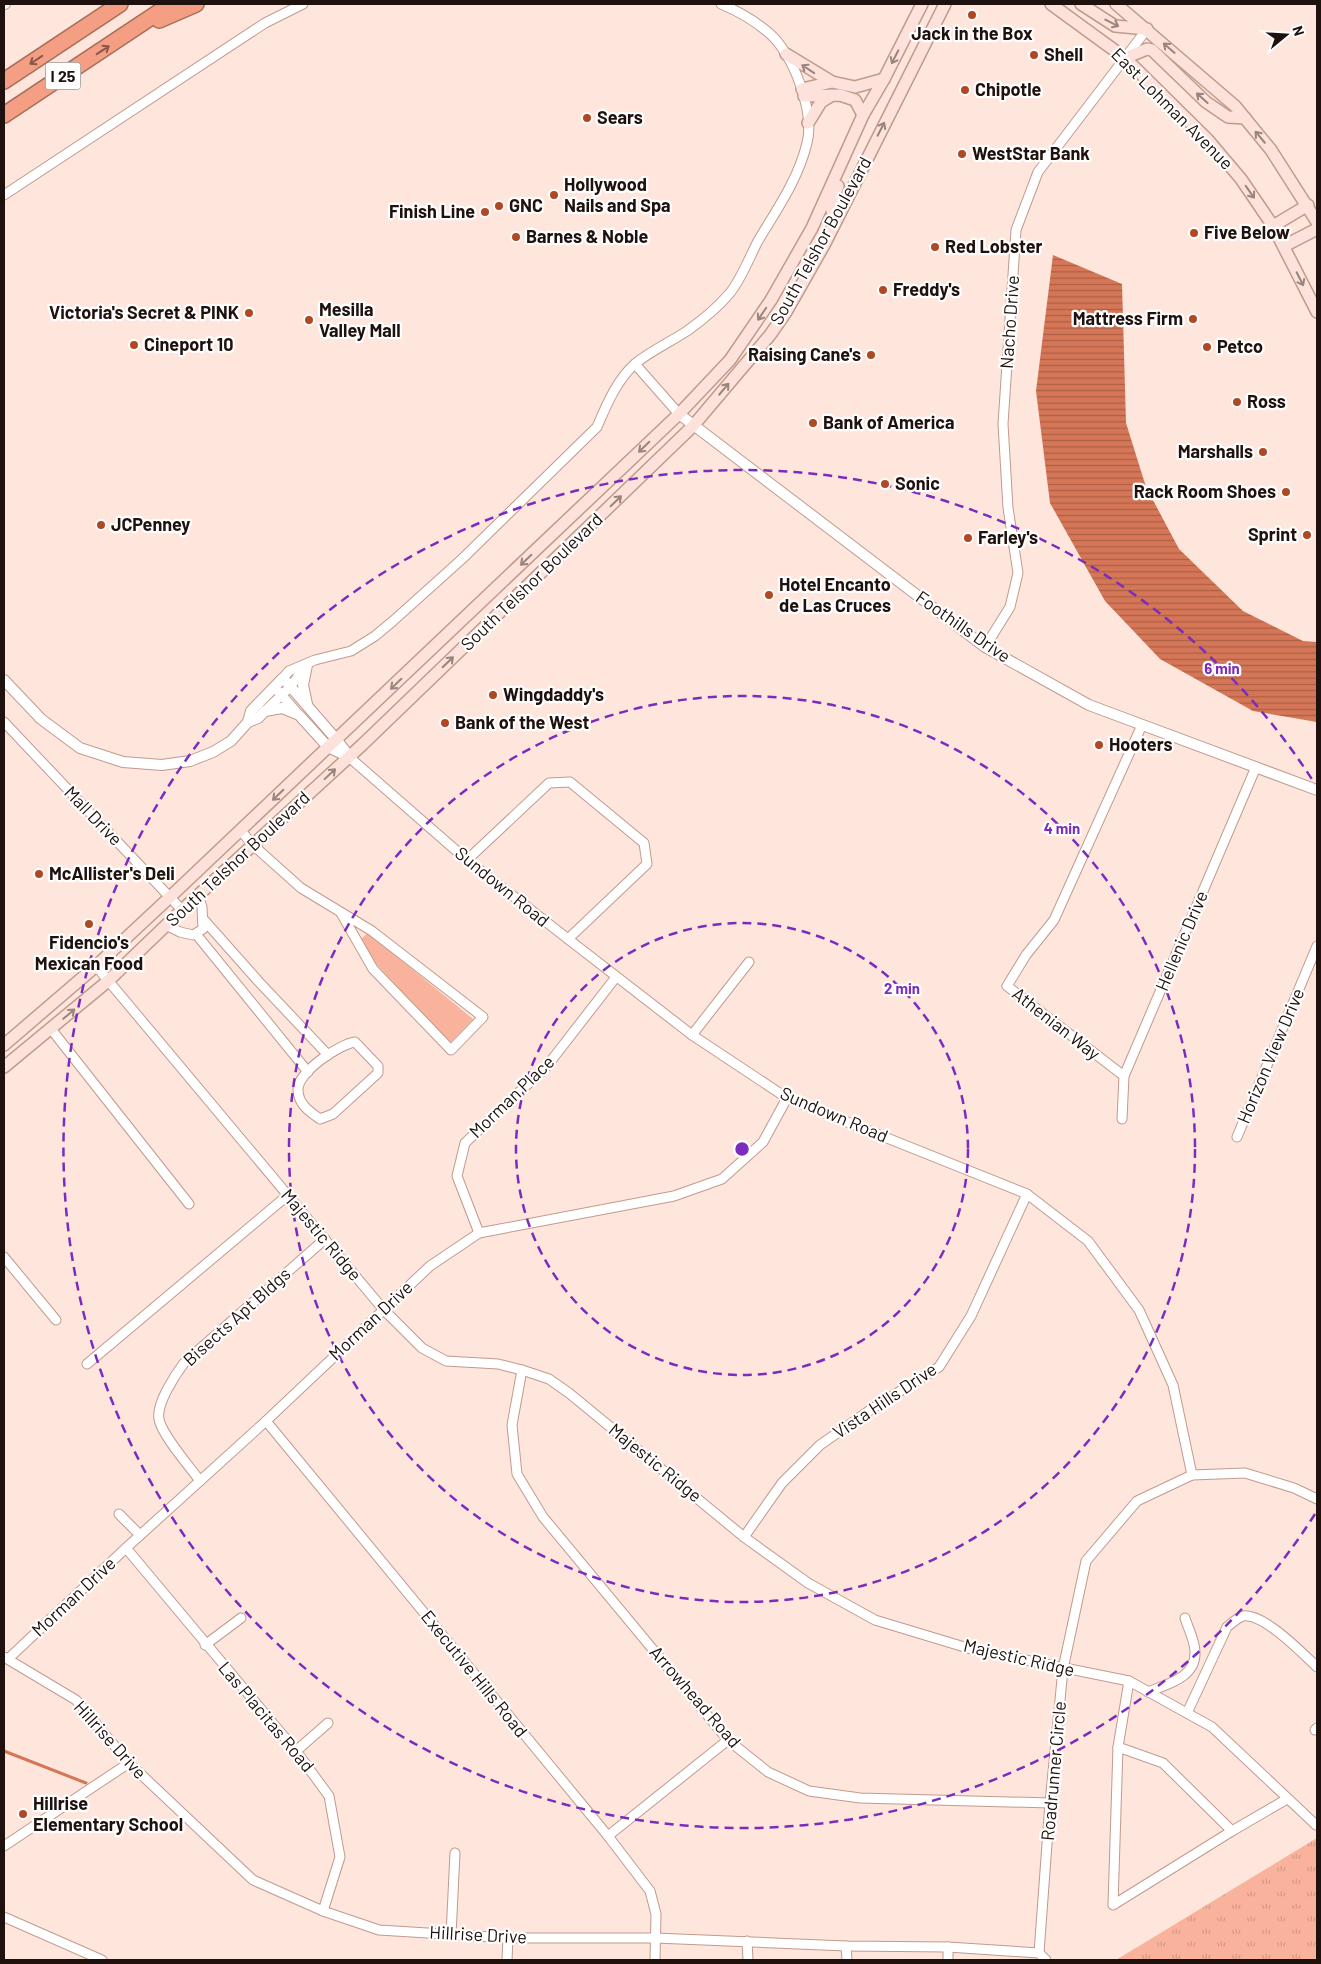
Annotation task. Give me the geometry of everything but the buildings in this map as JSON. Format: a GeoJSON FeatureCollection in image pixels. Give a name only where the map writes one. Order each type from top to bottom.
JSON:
{"type":"FeatureCollection","features":[{"type":"Feature","properties":{"kind":"highway","name":"I 25"},"geometry":{"type":"LineString","coordinates":[[4,81],[120,4]]}},
{"type":"Feature","properties":{"kind":"highway","name":"I 25"},"geometry":{"type":"LineString","coordinates":[[4,115],[171,4]]}},
{"type":"Feature","properties":{"kind":"highway"},"geometry":{"type":"LineString","coordinates":[[122,38],[196,4]]}},
{"type":"Feature","properties":{"kind":"main road","name":"South Telshor Boulevard"},"geometry":{"type":"LineString","coordinates":[[4,1045],[96,966],[241,831],[679,414],[730,360],[771,300],[812,228],[863,115],[884,79],[922,4]]}},
{"type":"Feature","properties":{"kind":"main road","name":"South Telshor Boulevard"},"geometry":{"type":"LineString","coordinates":[[4,1067],[108,981],[198,895],[349,757],[693,426],[775,327],[819,253],[945,4]]}},
{"type":"Feature","properties":{"kind":"main road","name":"East Lohman Avenue"},"geometry":{"type":"LineString","coordinates":[[1051,4],[1125,58],[1208,140],[1241,179],[1273,226],[1317,312]]}},
{"type":"Feature","properties":{"kind":"main road"},"geometry":{"type":"LineString","coordinates":[[1081,4],[1115,26],[1147,29]]}},
{"type":"Feature","properties":{"kind":"main road"},"geometry":{"type":"LineString","coordinates":[[1116,4],[1235,106],[1271,150],[1308,205],[1317,222]]}},
{"type":"Feature","properties":{"kind":"main road"},"geometry":{"type":"LineString","coordinates":[[1125,58],[1147,49],[1152,50],[1206,102],[1228,117],[1245,118]]}},
{"type":"Feature","properties":{"kind":"main road"},"geometry":{"type":"LineString","coordinates":[[786,54],[832,82],[855,87],[884,79]]}},
{"type":"Feature","properties":{"kind":"main road"},"geometry":{"type":"LineString","coordinates":[[803,93],[832,82]]}},
{"type":"Feature","properties":{"kind":"main road"},"geometry":{"type":"LineString","coordinates":[[803,93],[840,95],[855,100],[863,115]]}},
{"type":"Feature","properties":{"kind":"main road"},"geometry":{"type":"LineString","coordinates":[[808,124],[821,102],[832,95]]}},
{"type":"Feature","properties":{"kind":"main road"},"geometry":{"type":"LineString","coordinates":[[836,220],[831,211],[831,205],[855,146],[855,132]]}},
{"type":"Feature","properties":{"kind":"main road"},"geometry":{"type":"LineString","coordinates":[[1273,226],[1308,205]]}},
{"type":"Feature","properties":{"kind":"main road"},"geometry":{"type":"LineString","coordinates":[[1284,246],[1317,229]]}},
{"type":"Feature","properties":{"kind":"street"},"geometry":{"type":"LineString","coordinates":[[4,195],[265,24],[303,4]]}},
{"type":"Feature","properties":{"kind":"street"},"geometry":{"type":"LineString","coordinates":[[4,680],[41,719],[80,748],[123,762],[162,765],[190,761],[213,752],[231,741],[248,722],[258,718],[278,691],[283,678],[290,671],[332,655],[351,651],[375,636],[411,606],[597,427],[612,392],[634,364],[688,330],[730,293],[758,241],[790,189],[799,170],[808,141],[808,124],[803,93],[782,47],[769,33],[738,11],[721,4]]}},
{"type":"Feature","properties":{"kind":"street","name":"Nacho Drive"},"geometry":{"type":"LineString","coordinates":[[985,647],[1010,607],[1018,573],[1008,508],[1003,424],[1016,230],[1038,172],[1147,29]]}},
{"type":"Feature","properties":{"kind":"street","name":"Foothills Drive"},"geometry":{"type":"LineString","coordinates":[[634,364],[679,414],[693,426],[985,647],[1089,705],[1317,790]]}},
{"type":"Feature","properties":{"kind":"street"},"geometry":{"type":"LineString","coordinates":[[248,722],[251,711],[278,691],[290,687],[307,665]]}},
{"type":"Feature","properties":{"kind":"street"},"geometry":{"type":"LineString","coordinates":[[307,665],[303,685],[308,707]]}},
{"type":"Feature","properties":{"kind":"street","name":"Sundown Road"},"geometry":{"type":"LineString","coordinates":[[283,678],[308,707],[332,743]]}},
{"type":"Feature","properties":{"kind":"street","name":"Sundown Road"},"geometry":{"type":"LineString","coordinates":[[278,691],[299,715],[467,860],[692,1035],[787,1098],[1027,1194],[1088,1241],[1139,1310],[1172,1385],[1192,1475]]}},
{"type":"Feature","properties":{"kind":"street"},"geometry":{"type":"LineString","coordinates":[[265,711],[282,708],[299,715]]}},
{"type":"Feature","properties":{"kind":"street","name":"Mall Drive"},"geometry":{"type":"LineString","coordinates":[[4,722],[182,910]]}},
{"type":"Feature","properties":{"kind":"street","name":"Athenian Way"},"geometry":{"type":"LineString","coordinates":[[1124,1076],[1007,986],[1026,955],[1054,920],[1142,726]]}},
{"type":"Feature","properties":{"kind":"street","name":"Hellenic Drive"},"geometry":{"type":"LineString","coordinates":[[1122,1119],[1124,1076],[1256,767]]}},
{"type":"Feature","properties":{"kind":"street"},"geometry":{"type":"LineString","coordinates":[[467,860],[549,783],[570,782],[644,843],[647,864],[568,939]]}},
{"type":"Feature","properties":{"kind":"street"},"geometry":{"type":"LineString","coordinates":[[241,831],[253,845],[301,888],[372,932],[483,1017],[451,1050],[373,968],[341,913]]}},
{"type":"Feature","properties":{"kind":"street"},"geometry":{"type":"LineString","coordinates":[[166,925],[194,936],[203,929],[204,920],[198,895]]}},
{"type":"Feature","properties":{"kind":"street"},"geometry":{"type":"LineString","coordinates":[[204,920],[258,982],[328,1055]]}},
{"type":"Feature","properties":{"kind":"street"},"geometry":{"type":"LineString","coordinates":[[196,934],[308,1072]]}},
{"type":"Feature","properties":{"kind":"street","name":"Horizon View Drive"},"geometry":{"type":"LineString","coordinates":[[1237,1137],[1317,946]]}},
{"type":"Feature","properties":{"kind":"street"},"geometry":{"type":"LineString","coordinates":[[692,1035],[749,962]]}},
{"type":"Feature","properties":{"kind":"street","name":"Majestic Ridge"},"geometry":{"type":"LineString","coordinates":[[96,966],[383,1309],[422,1348],[446,1361],[498,1364],[549,1379],[570,1393],[744,1537],[808,1582],[875,1620],[971,1649],[1129,1681],[1212,1727],[1316,1825]]}},
{"type":"Feature","properties":{"kind":"street","name":"Morman Place"},"geometry":{"type":"LineString","coordinates":[[479,1232],[457,1176],[465,1143],[548,1066],[616,977]]}},
{"type":"Feature","properties":{"kind":"street"},"geometry":{"type":"LineString","coordinates":[[51,1029],[189,1204]]}},
{"type":"Feature","properties":{"kind":"street"},"geometry":{"type":"LineString","coordinates":[[355,1042],[378,1066],[378,1073],[333,1114],[320,1119],[304,1106],[298,1089],[301,1078],[328,1055],[345,1043],[355,1042]]}},
{"type":"Feature","properties":{"kind":"street","name":"Morman Drive"},"geometry":{"type":"LineString","coordinates":[[6,1658],[266,1421],[430,1266],[479,1232],[674,1196],[722,1179],[763,1142],[787,1098]]}},
{"type":"Feature","properties":{"kind":"street","name":"Vista Hills Drive"},"geometry":{"type":"LineString","coordinates":[[744,1537],[782,1483],[820,1445],[873,1408],[939,1367],[971,1316],[1027,1194]]}},
{"type":"Feature","properties":{"kind":"street"},"geometry":{"type":"LineString","coordinates":[[87,1364],[288,1195]]}},
{"type":"Feature","properties":{"kind":"street","name":"Bisects Apt Bldgs"},"geometry":{"type":"LineString","coordinates":[[200,1481],[166,1434],[159,1419],[160,1408],[172,1380],[184,1363],[325,1239]]}},
{"type":"Feature","properties":{"kind":"street"},"geometry":{"type":"LineString","coordinates":[[4,1258],[56,1320]]}},
{"type":"Feature","properties":{"kind":"street","name":"Arrowhead Road"},"geometry":{"type":"LineString","coordinates":[[522,1370],[512,1425],[517,1474],[543,1517],[728,1740],[768,1772],[809,1791],[860,1798],[1050,1803]]}},
{"type":"Feature","properties":{"kind":"street","name":"Executive Hills Road"},"geometry":{"type":"LineString","coordinates":[[266,1421],[608,1836],[650,1891],[656,1914],[655,1960]]}},
{"type":"Feature","properties":{"kind":"street","name":"Roadrunner Circle"},"geometry":{"type":"LineString","coordinates":[[1038,1953],[1063,1669],[1086,1561],[1137,1501],[1192,1475],[1245,1473],[1294,1488],[1317,1499]]}},
{"type":"Feature","properties":{"kind":"street"},"geometry":{"type":"LineString","coordinates":[[118,1514],[140,1535]]}},
{"type":"Feature","properties":{"kind":"street","name":"Las Placitas Road"},"geometry":{"type":"LineString","coordinates":[[126,1548],[205,1645],[296,1751],[329,1796],[340,1856],[323,1911]]}},
{"type":"Feature","properties":{"kind":"street"},"geometry":{"type":"LineString","coordinates":[[1187,1713],[1227,1628],[1238,1618],[1251,1616],[1260,1620],[1290,1643],[1317,1668]]}},
{"type":"Feature","properties":{"kind":"street"},"geometry":{"type":"LineString","coordinates":[[205,1645],[241,1618]]}},
{"type":"Feature","properties":{"kind":"street"},"geometry":{"type":"LineString","coordinates":[[1148,1692],[1183,1677],[1190,1670],[1194,1661],[1195,1651],[1185,1618]]}},
{"type":"Feature","properties":{"kind":"street","name":"Hillrise Drive"},"geometry":{"type":"LineString","coordinates":[[6,1658],[76,1700],[129,1763],[253,1880],[323,1911],[380,1930],[508,1938],[655,1938],[846,1946],[948,1947],[1038,1953]]}},
{"type":"Feature","properties":{"kind":"street"},"geometry":{"type":"LineString","coordinates":[[1129,1681],[1118,1748],[1113,1905],[1287,1799]]}},
{"type":"Feature","properties":{"kind":"street"},"geometry":{"type":"LineString","coordinates":[[296,1751],[328,1723]]}},
{"type":"Feature","properties":{"kind":"street"},"geometry":{"type":"LineString","coordinates":[[608,1836],[728,1740]]}},
{"type":"Feature","properties":{"kind":"street"},"geometry":{"type":"LineString","coordinates":[[1118,1748],[1163,1763],[1232,1831]]}},
{"type":"Feature","properties":{"kind":"street"},"geometry":{"type":"LineString","coordinates":[[4,1846],[129,1763]]}},
{"type":"Feature","properties":{"kind":"street"},"geometry":{"type":"LineString","coordinates":[[451,1935],[455,1853]]}},
{"type":"Feature","properties":{"kind":"street"},"geometry":{"type":"LineString","coordinates":[[4,1917],[102,1960]]}},
{"type":"Feature","properties":{"kind":"street"},"geometry":{"type":"LineString","coordinates":[[507,1960],[508,1938]]}},
{"type":"Feature","properties":{"kind":"street"},"geometry":{"type":"LineString","coordinates":[[747,1942],[748,1960]]}},
{"type":"Feature","properties":{"kind":"street"},"geometry":{"type":"LineString","coordinates":[[846,1946],[847,1960]]}},
{"type":"Feature","properties":{"kind":"street"},"geometry":{"type":"LineString","coordinates":[[948,1947],[948,1960]]}},
{"type":"Feature","properties":{"kind":"street"},"geometry":{"type":"LineString","coordinates":[[1038,1953],[1046,1960]]}},
{"type":"Feature","properties":{"kind":"green space"},"geometry":{"type":"Polygon","coordinates":[[[368,933],[473,1019],[449,1044],[372,959],[361,939],[368,933]]]}},
{"type":"Feature","properties":{"kind":"green space"},"geometry":{"type":"Polygon","coordinates":[[[1317,1838],[1317,1960],[1116,1960],[1317,1838]]]}},
{"type":"Feature","properties":{"kind":"shaded area"},"geometry":{"type":"Polygon","coordinates":[[[1053,255],[1122,284],[1126,423],[1146,487],[1179,549],[1243,611],[1303,641],[1317,642],[1317,722],[1253,711],[1160,659],[1105,601],[1050,503],[1036,391],[1053,255]]]}},
{"type":"Feature","properties":{"kind":"waterway"},"geometry":{"type":"LineString","coordinates":[[4,1751],[86,1783]]}},
{"type":"Feature","properties":{"kind":"place","name":"Jack in the Box"},"geometry":{"type":"Point","coordinates":[972,15]}},
{"type":"Feature","properties":{"kind":"place","name":"Shell"},"geometry":{"type":"Point","coordinates":[1034,55]}},
{"type":"Feature","properties":{"kind":"place","name":"Chipotle"},"geometry":{"type":"Point","coordinates":[965,90]}},
{"type":"Feature","properties":{"kind":"place","name":"Sears"},"geometry":{"type":"Point","coordinates":[587,118]}},
{"type":"Feature","properties":{"kind":"place","name":"WestStar Bank"},"geometry":{"type":"Point","coordinates":[962,154]}},
{"type":"Feature","properties":{"kind":"place","name":"Hollywood Nails and Spa"},"geometry":{"type":"Point","coordinates":[554,195]}},
{"type":"Feature","properties":{"kind":"place","name":"GNC"},"geometry":{"type":"Point","coordinates":[499,206]}},
{"type":"Feature","properties":{"kind":"place","name":"Finish Line"},"geometry":{"type":"Point","coordinates":[485,212]}},
{"type":"Feature","properties":{"kind":"place","name":"Five Below"},"geometry":{"type":"Point","coordinates":[1194,233]}},
{"type":"Feature","properties":{"kind":"place","name":"Barnes & Noble"},"geometry":{"type":"Point","coordinates":[516,237]}},
{"type":"Feature","properties":{"kind":"place","name":"Red Lobster"},"geometry":{"type":"Point","coordinates":[935,247]}},
{"type":"Feature","properties":{"kind":"place","name":"Freddy's"},"geometry":{"type":"Point","coordinates":[883,290]}},
{"type":"Feature","properties":{"kind":"place","name":"Victoria's Secret & PINK"},"geometry":{"type":"Point","coordinates":[249,313]}},
{"type":"Feature","properties":{"kind":"place","name":"Mattress Firm"},"geometry":{"type":"Point","coordinates":[1193,319]}},
{"type":"Feature","properties":{"kind":"place","name":"Mesilla Valley Mall"},"geometry":{"type":"Point","coordinates":[309,320]}},
{"type":"Feature","properties":{"kind":"place","name":"Cineport 10"},"geometry":{"type":"Point","coordinates":[134,345]}},
{"type":"Feature","properties":{"kind":"place","name":"Petco"},"geometry":{"type":"Point","coordinates":[1207,347]}},
{"type":"Feature","properties":{"kind":"place","name":"Raising Cane's"},"geometry":{"type":"Point","coordinates":[871,355]}},
{"type":"Feature","properties":{"kind":"place","name":"Ross"},"geometry":{"type":"Point","coordinates":[1237,402]}},
{"type":"Feature","properties":{"kind":"place","name":"Bank of America"},"geometry":{"type":"Point","coordinates":[813,423]}},
{"type":"Feature","properties":{"kind":"place","name":"Marshalls"},"geometry":{"type":"Point","coordinates":[1263,452]}},
{"type":"Feature","properties":{"kind":"place","name":"Sonic"},"geometry":{"type":"Point","coordinates":[885,484]}},
{"type":"Feature","properties":{"kind":"place","name":"Rack Room Shoes"},"geometry":{"type":"Point","coordinates":[1286,492]}},
{"type":"Feature","properties":{"kind":"place","name":"JCPenney"},"geometry":{"type":"Point","coordinates":[101,525]}},
{"type":"Feature","properties":{"kind":"place","name":"Sprint"},"geometry":{"type":"Point","coordinates":[1307,535]}},
{"type":"Feature","properties":{"kind":"place","name":"Farley's"},"geometry":{"type":"Point","coordinates":[968,538]}},
{"type":"Feature","properties":{"kind":"place","name":"Hotel Encanto de Las Cruces"},"geometry":{"type":"Point","coordinates":[769,595]}},
{"type":"Feature","properties":{"kind":"place","name":"Wingdaddy's"},"geometry":{"type":"Point","coordinates":[493,695]}},
{"type":"Feature","properties":{"kind":"place","name":"Bank of the West"},"geometry":{"type":"Point","coordinates":[445,723]}},
{"type":"Feature","properties":{"kind":"place","name":"Hooters"},"geometry":{"type":"Point","coordinates":[1099,745]}},
{"type":"Feature","properties":{"kind":"place","name":"McAllister's Deli"},"geometry":{"type":"Point","coordinates":[39,874]}},
{"type":"Feature","properties":{"kind":"place","name":"Fidencio's Mexican Food"},"geometry":{"type":"Point","coordinates":[89,924]}},
{"type":"Feature","properties":{"kind":"place","name":"Hillrise Elementary School"},"geometry":{"type":"Point","coordinates":[23,1814]}}]}
